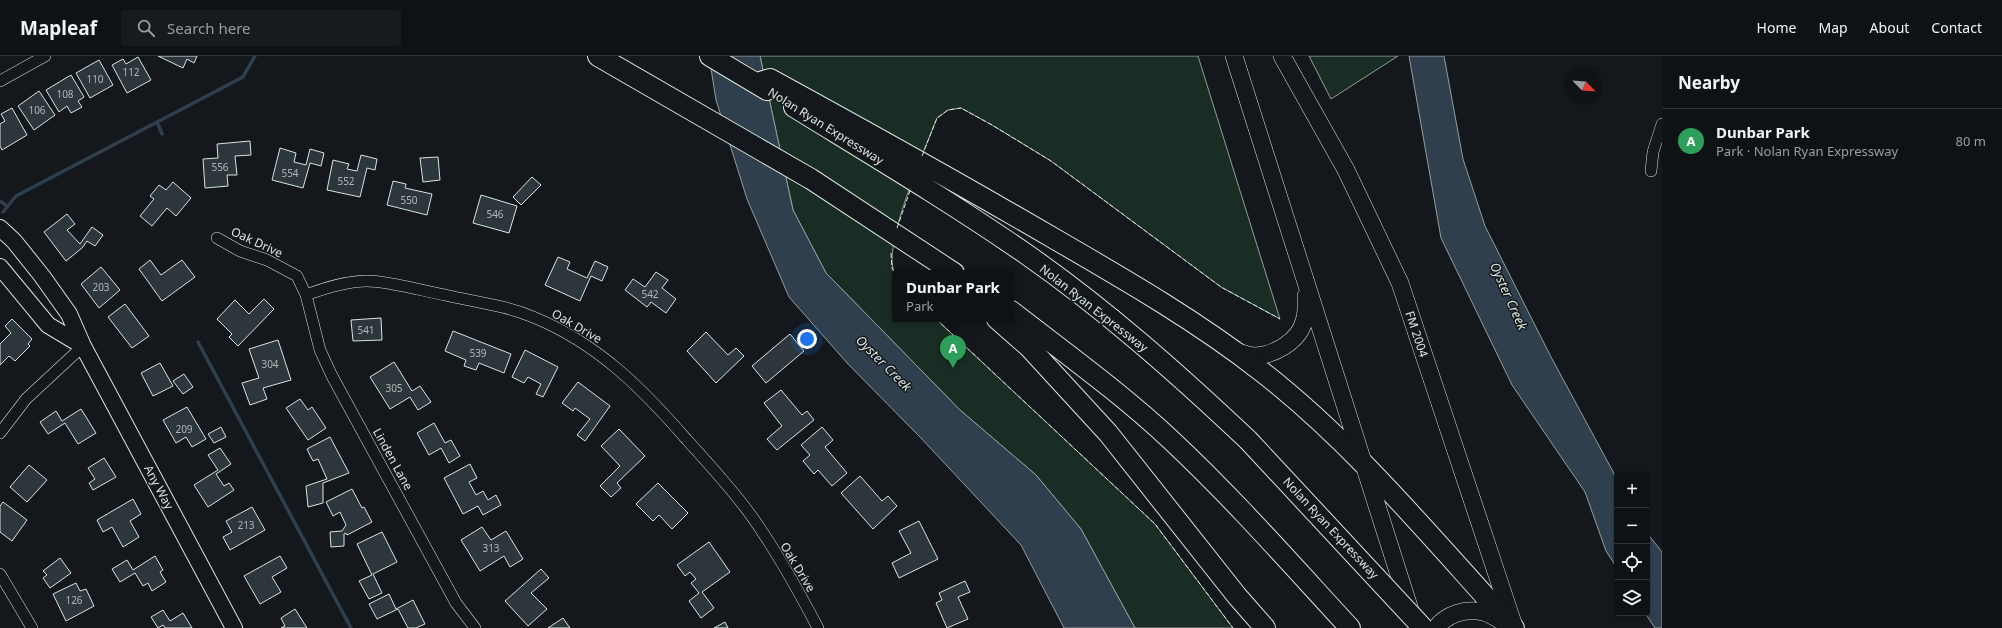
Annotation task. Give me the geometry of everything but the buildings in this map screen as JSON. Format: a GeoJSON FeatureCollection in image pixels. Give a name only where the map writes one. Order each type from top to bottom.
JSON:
{"type":"FeatureCollection","features":[{"type":"Feature","properties":{"kind":"highway"},"geometry":{"type":"LineString","coordinates":[[598,56],[811,179],[815,193],[928,264],[945,270]]}},
{"type":"Feature","properties":{"kind":"highway","name":"Nolan Ryan Expressway"},"geometry":{"type":"LineString","coordinates":[[710,56],[757,83],[958,210],[1027,255],[1101,311],[1182,378],[1248,440],[1422,628]]}},
{"type":"Feature","properties":{"kind":"highway"},"geometry":{"type":"LineString","coordinates":[[757,83],[770,79],[974,192],[1167,304],[1234,351],[1286,391],[1364,465],[1514,628]]}},
{"type":"Feature","properties":{"kind":"highway"},"geometry":{"type":"LineString","coordinates":[[1014,313],[1110,387],[1170,440],[1239,508],[1350,628]]}},
{"type":"Feature","properties":{"kind":"highway"},"geometry":{"type":"LineString","coordinates":[[1001,322],[1029,347],[1108,433],[1237,596],[1265,628]]}},
{"type":"Feature","properties":{"kind":"main road"},"geometry":{"type":"LineString","coordinates":[[1234,56],[1416,628]]}},
{"type":"Feature","properties":{"kind":"main road","name":"FM 2004"},"geometry":{"type":"LineString","coordinates":[[1282,56],[1346,170],[1400,283],[1514,628]]}},
{"type":"Feature","properties":{"kind":"main road"},"geometry":{"type":"LineString","coordinates":[[1234,351],[1255,356],[1278,350],[1288,344],[1302,327],[1305,319],[1306,286]]}},
{"type":"Feature","properties":{"kind":"main road"},"geometry":{"type":"LineString","coordinates":[[1436,628],[1445,619],[1457,613],[1468,611],[1484,612],[1514,628]]}},
{"type":"Feature","properties":{"kind":"street"},"geometry":{"type":"LineString","coordinates":[[0,81],[44,56]]}},
{"type":"Feature","properties":{"kind":"street"},"geometry":{"type":"LineString","coordinates":[[1651,171],[1653,152],[1662,124]]}},
{"type":"Feature","properties":{"kind":"street","name":"Any Way"},"geometry":{"type":"LineString","coordinates":[[0,228],[14,241],[42,276],[69,314],[83,346],[234,628]]}},
{"type":"Feature","properties":{"kind":"street","name":"Oak Drive"},"geometry":{"type":"LineString","coordinates":[[217,238],[240,251],[267,260],[297,276],[306,296],[332,286],[367,281],[411,288],[515,311],[554,327],[591,348],[625,374],[652,399],[726,484],[749,513],[784,565],[818,628]]}},
{"type":"Feature","properties":{"kind":"street"},"geometry":{"type":"LineString","coordinates":[[0,267],[48,325],[83,346],[26,399],[0,433]]}},
{"type":"Feature","properties":{"kind":"street","name":"Linden Lane"},"geometry":{"type":"LineString","coordinates":[[306,296],[320,350],[332,376],[456,603],[475,628]]}},
{"type":"Feature","properties":{"kind":"street"},"geometry":{"type":"LineString","coordinates":[[0,574],[32,628]]}},
{"type":"Feature","properties":{"kind":"green space"},"geometry":{"type":"Polygon","coordinates":[[[760,56],[1198,56],[1280,319],[1221,287],[1051,161],[961,108],[948,110],[937,118],[906,198],[894,243],[892,261],[894,270],[892,270],[892,322],[939,322],[1155,524],[1233,628],[1135,628],[1081,529],[1036,475],[960,410],[826,273],[793,210],[760,56]]]}},
{"type":"Feature","properties":{"kind":"green space"},"geometry":{"type":"Polygon","coordinates":[[[1309,56],[1398,56],[1331,99],[1309,56]]]}},
{"type":"Feature","properties":{"kind":"water","name":"Oyster Creek"},"geometry":{"type":"Polygon","coordinates":[[[709,56],[760,56],[793,210],[826,273],[960,410],[1036,475],[1081,529],[1135,628],[1064,628],[1021,545],[920,437],[848,364],[789,297],[747,199],[716,100],[709,56]]]}},
{"type":"Feature","properties":{"kind":"water","name":"Oyster Creek"},"geometry":{"type":"Polygon","coordinates":[[[1409,56],[1444,56],[1463,159],[1485,226],[1551,357],[1614,473],[1614,563],[1606,551],[1585,492],[1512,385],[1441,238],[1409,56]]]}},
{"type":"Feature","properties":{"kind":"water"},"geometry":{"type":"Polygon","coordinates":[[[1650,537],[1662,552],[1662,628],[1655,628],[1647,616],[1650,616],[1650,537]]]}},
{"type":"Feature","properties":{"kind":"waterway"},"geometry":{"type":"LineString","coordinates":[[3,212],[16,196],[243,77],[255,56]]}},
{"type":"Feature","properties":{"kind":"waterway"},"geometry":{"type":"LineString","coordinates":[[157,122],[162,134]]}},
{"type":"Feature","properties":{"kind":"waterway"},"geometry":{"type":"LineString","coordinates":[[0,201],[7,206]]}},
{"type":"Feature","properties":{"kind":"waterway"},"geometry":{"type":"LineString","coordinates":[[198,342],[351,628]]}},
{"type":"Feature","properties":{"kind":"fence"},"geometry":{"type":"LineString","coordinates":[[922,156],[937,118],[948,110],[961,108],[1051,161],[1221,287],[1280,319]]}},
{"type":"Feature","properties":{"kind":"fence"},"geometry":{"type":"LineString","coordinates":[[897,228],[911,188]]}},
{"type":"Feature","properties":{"kind":"fence"},"geometry":{"type":"LineString","coordinates":[[891,253],[893,270]]}},
{"type":"Feature","properties":{"kind":"fence"},"geometry":{"type":"LineString","coordinates":[[939,322],[1155,524],[1233,628]]}},
{"type":"Feature","properties":{"kind":"place","name":"Dunbar Park"},"geometry":{"type":"Point","coordinates":[953,368]}}]}
